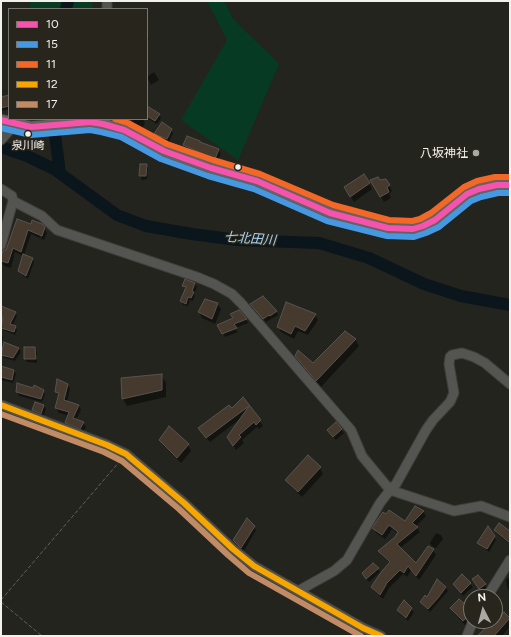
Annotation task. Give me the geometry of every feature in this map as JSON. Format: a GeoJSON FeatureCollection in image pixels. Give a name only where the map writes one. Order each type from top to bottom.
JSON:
{"type":"FeatureCollection","features":[{"type":"Feature","properties":{"kind":"main road"},"geometry":{"type":"LineString","coordinates":[[7,125],[38,127],[103,121],[164,151],[211,168],[257,181],[330,213],[388,228],[413,229],[423,226],[435,220],[467,194],[479,189],[497,185],[510,185]]}},
{"type":"Feature","properties":{"kind":"street"},"geometry":{"type":"LineString","coordinates":[[1,140],[7,125]]}},
{"type":"Feature","properties":{"kind":"street"},"geometry":{"type":"LineString","coordinates":[[1,189],[12,196],[13,201],[1,244]]}},
{"type":"Feature","properties":{"kind":"street"},"geometry":{"type":"LineString","coordinates":[[13,201],[42,216],[57,230],[197,277],[232,294],[247,309],[351,430],[362,456],[390,490],[454,511],[481,506],[510,517]]}},
{"type":"Feature","properties":{"kind":"street"},"geometry":{"type":"LineString","coordinates":[[298,591],[334,571],[347,560],[380,503],[396,484],[426,430],[452,399],[454,394],[449,364],[452,355],[462,353],[474,356],[485,363],[510,384]]}},
{"type":"Feature","properties":{"kind":"street"},"geometry":{"type":"LineString","coordinates":[[1,406],[107,445],[126,454],[184,503],[233,549],[254,566],[363,628],[381,636]]}},
{"type":"Feature","properties":{"kind":"street"},"geometry":{"type":"LineString","coordinates":[[492,589],[510,560]]}},
{"type":"Feature","properties":{"kind":"path"},"geometry":{"type":"LineString","coordinates":[[42,636],[1,601],[126,454]]}},
{"type":"Feature","properties":{"kind":"green space"},"geometry":{"type":"Polygon","coordinates":[[[30,1],[92,1],[93,8],[30,8],[30,1]]]}},
{"type":"Feature","properties":{"kind":"green space"},"geometry":{"type":"Polygon","coordinates":[[[207,1],[224,1],[233,19],[279,64],[238,160],[181,120],[227,40],[207,1]]]}},
{"type":"Feature","properties":{"kind":"building"},"geometry":{"type":"Polygon","coordinates":[[[8,95],[8,106],[1,108],[1,97],[8,95]]]}},
{"type":"Feature","properties":{"kind":"building"},"geometry":{"type":"Polygon","coordinates":[[[148,107],[160,114],[155,121],[148,117],[148,107]]]}},
{"type":"Feature","properties":{"kind":"building"},"geometry":{"type":"Polygon","coordinates":[[[162,122],[172,129],[167,139],[154,134],[162,122]]]}},
{"type":"Feature","properties":{"kind":"building"},"geometry":{"type":"Polygon","coordinates":[[[187,136],[219,149],[215,159],[183,145],[187,136]]]}},
{"type":"Feature","properties":{"kind":"building"},"geometry":{"type":"Polygon","coordinates":[[[140,164],[147,164],[146,176],[139,176],[140,164]]]}},
{"type":"Feature","properties":{"kind":"building"},"geometry":{"type":"Polygon","coordinates":[[[364,174],[370,183],[350,197],[344,187],[364,174]]]}},
{"type":"Feature","properties":{"kind":"building"},"geometry":{"type":"Polygon","coordinates":[[[378,177],[380,180],[386,179],[390,185],[387,187],[389,192],[380,197],[370,180],[378,177]]]}},
{"type":"Feature","properties":{"kind":"building"},"geometry":{"type":"Polygon","coordinates":[[[17,219],[31,224],[32,220],[42,224],[45,227],[42,236],[28,230],[21,252],[13,248],[8,263],[1,261],[3,250],[6,250],[17,219]]]}},
{"type":"Feature","properties":{"kind":"building"},"geometry":{"type":"Polygon","coordinates":[[[23,254],[33,258],[26,276],[18,271],[23,254]]]}},
{"type":"Feature","properties":{"kind":"building"},"geometry":{"type":"Polygon","coordinates":[[[185,279],[195,283],[192,291],[194,292],[191,298],[188,297],[186,304],[180,301],[186,287],[182,286],[185,279]]]}},
{"type":"Feature","properties":{"kind":"building"},"geometry":{"type":"Polygon","coordinates":[[[263,296],[277,311],[263,319],[250,304],[263,296]]]}},
{"type":"Feature","properties":{"kind":"building"},"geometry":{"type":"Polygon","coordinates":[[[205,299],[218,303],[212,319],[198,312],[205,299]]]}},
{"type":"Feature","properties":{"kind":"building"},"geometry":{"type":"Polygon","coordinates":[[[286,302],[316,314],[305,331],[295,326],[291,334],[277,327],[286,302]]]}},
{"type":"Feature","properties":{"kind":"building"},"geometry":{"type":"Polygon","coordinates":[[[1,306],[16,312],[10,324],[16,326],[14,332],[1,328],[3,317],[1,316],[1,306]]]}},
{"type":"Feature","properties":{"kind":"building"},"geometry":{"type":"Polygon","coordinates":[[[239,310],[247,319],[234,324],[237,328],[222,334],[217,325],[233,318],[230,314],[239,310]]]}},
{"type":"Feature","properties":{"kind":"building"},"geometry":{"type":"Polygon","coordinates":[[[345,331],[356,339],[316,381],[295,356],[298,350],[313,363],[345,331]]]}},
{"type":"Feature","properties":{"kind":"building"},"geometry":{"type":"Polygon","coordinates":[[[4,342],[19,348],[13,358],[1,355],[4,342]]]}},
{"type":"Feature","properties":{"kind":"building"},"geometry":{"type":"Polygon","coordinates":[[[24,347],[35,347],[36,359],[24,359],[24,347]]]}},
{"type":"Feature","properties":{"kind":"building"},"geometry":{"type":"Polygon","coordinates":[[[1,366],[14,370],[12,380],[1,377],[1,366]]]}},
{"type":"Feature","properties":{"kind":"building"},"geometry":{"type":"Polygon","coordinates":[[[162,374],[162,390],[122,399],[121,378],[162,374]]]}},
{"type":"Feature","properties":{"kind":"building"},"geometry":{"type":"Polygon","coordinates":[[[57,379],[68,384],[64,400],[79,405],[73,418],[84,422],[80,429],[65,423],[69,412],[55,408],[59,393],[55,392],[57,379]]]}},
{"type":"Feature","properties":{"kind":"building"},"geometry":{"type":"Polygon","coordinates":[[[17,383],[33,388],[34,385],[44,390],[41,399],[16,392],[17,383]]]}},
{"type":"Feature","properties":{"kind":"building"},"geometry":{"type":"Polygon","coordinates":[[[243,397],[261,420],[256,425],[254,422],[239,435],[241,437],[233,446],[227,437],[249,406],[206,438],[198,428],[229,405],[232,408],[243,397]]]}},
{"type":"Feature","properties":{"kind":"building"},"geometry":{"type":"Polygon","coordinates":[[[35,402],[44,405],[41,414],[32,410],[35,402]]]}},
{"type":"Feature","properties":{"kind":"building"},"geometry":{"type":"Polygon","coordinates":[[[336,422],[342,429],[333,437],[327,430],[336,422]]]}},
{"type":"Feature","properties":{"kind":"building"},"geometry":{"type":"Polygon","coordinates":[[[169,426],[189,444],[177,458],[159,440],[169,426]]]}},
{"type":"Feature","properties":{"kind":"building"},"geometry":{"type":"Polygon","coordinates":[[[308,455],[321,467],[298,492],[285,480],[308,455]]]}},
{"type":"Feature","properties":{"kind":"building"},"geometry":{"type":"Polygon","coordinates":[[[415,506],[424,511],[412,523],[418,527],[397,544],[416,563],[428,546],[434,549],[416,576],[408,566],[404,573],[400,570],[386,584],[380,595],[371,587],[390,562],[378,551],[395,537],[398,532],[389,525],[382,535],[372,528],[383,512],[386,514],[389,510],[405,521],[415,506]]]}},
{"type":"Feature","properties":{"kind":"building"},"geometry":{"type":"Polygon","coordinates":[[[247,518],[255,526],[241,548],[233,540],[247,518]]]}},
{"type":"Feature","properties":{"kind":"building"},"geometry":{"type":"Polygon","coordinates":[[[499,523],[510,531],[510,543],[494,530],[499,523]]]}},
{"type":"Feature","properties":{"kind":"building"},"geometry":{"type":"Polygon","coordinates":[[[488,526],[495,536],[487,549],[477,543],[488,526]]]}},
{"type":"Feature","properties":{"kind":"building"},"geometry":{"type":"Polygon","coordinates":[[[373,563],[379,568],[366,579],[362,573],[373,563]]]}},
{"type":"Feature","properties":{"kind":"building"},"geometry":{"type":"Polygon","coordinates":[[[462,574],[471,583],[463,589],[461,593],[453,584],[462,574]]]}},
{"type":"Feature","properties":{"kind":"building"},"geometry":{"type":"Polygon","coordinates":[[[478,575],[486,584],[479,589],[472,579],[478,575]]]}},
{"type":"Feature","properties":{"kind":"building"},"geometry":{"type":"Polygon","coordinates":[[[437,579],[446,587],[428,609],[420,602],[425,595],[427,597],[437,579]]]}},
{"type":"Feature","properties":{"kind":"building"},"geometry":{"type":"Polygon","coordinates":[[[459,599],[463,602],[463,621],[450,608],[459,599]]]}},
{"type":"Feature","properties":{"kind":"building"},"geometry":{"type":"Polygon","coordinates":[[[404,600],[412,608],[406,618],[397,610],[404,600]]]}},
{"type":"Feature","properties":{"kind":"building"},"geometry":{"type":"Polygon","coordinates":[[[504,612],[510,618],[503,626],[504,612]]]}},
{"type":"Feature","properties":{"kind":"building"},"geometry":{"type":"Polygon","coordinates":[[[484,629],[500,629],[494,636],[477,636],[484,629]]]}},
{"type":"Feature","properties":{"kind":"waterway"},"geometry":{"type":"LineString","coordinates":[[66,8],[68,1]]}},
{"type":"Feature","properties":{"kind":"waterway"},"geometry":{"type":"LineString","coordinates":[[50,120],[55,135],[60,173]]}},
{"type":"Feature","properties":{"kind":"waterway","name":"七北田川"},"geometry":{"type":"LineString","coordinates":[[1,147],[27,156],[54,169],[117,215],[146,226],[237,240],[319,243],[369,258],[424,284],[461,296],[510,305]]}},
{"type":"Feature","properties":{"kind":"transit line","name":"10"},"geometry":{"type":"LineString","coordinates":[[1,120],[31,127],[90,122],[103,124],[124,130],[164,151],[211,168],[257,181],[330,213],[388,228],[413,229],[423,226],[435,220],[467,194],[479,189],[497,185],[510,185]]}},
{"type":"Feature","properties":{"kind":"transit line","name":"11"},"geometry":{"type":"LineString","coordinates":[[118,120],[128,123],[167,144],[260,174],[333,205],[389,220],[412,221],[420,219],[431,213],[464,187],[477,181],[495,177],[510,177]]}},
{"type":"Feature","properties":{"kind":"transit line","name":"15"},"geometry":{"type":"LineString","coordinates":[[1,128],[31,135],[90,130],[121,137],[161,159],[208,176],[254,189],[327,221],[387,236],[414,237],[426,233],[439,227],[471,201],[498,193],[510,193]]}},
{"type":"Feature","properties":{"kind":"transit line","name":"12"},"geometry":{"type":"LineString","coordinates":[[1,405],[107,445],[126,454],[184,503],[233,549],[254,566],[363,628],[381,636]]}},
{"type":"Feature","properties":{"kind":"transit line","name":"17"},"geometry":{"type":"LineString","coordinates":[[1,414],[104,452],[122,461],[179,509],[249,573],[361,636]]}},
{"type":"Feature","properties":{"kind":"place","name":"泉川崎"},"geometry":{"type":"Point","coordinates":[28,134]}},
{"type":"Feature","properties":{"kind":"place","name":"八坂神社"},"geometry":{"type":"Point","coordinates":[476,153]}}]}
